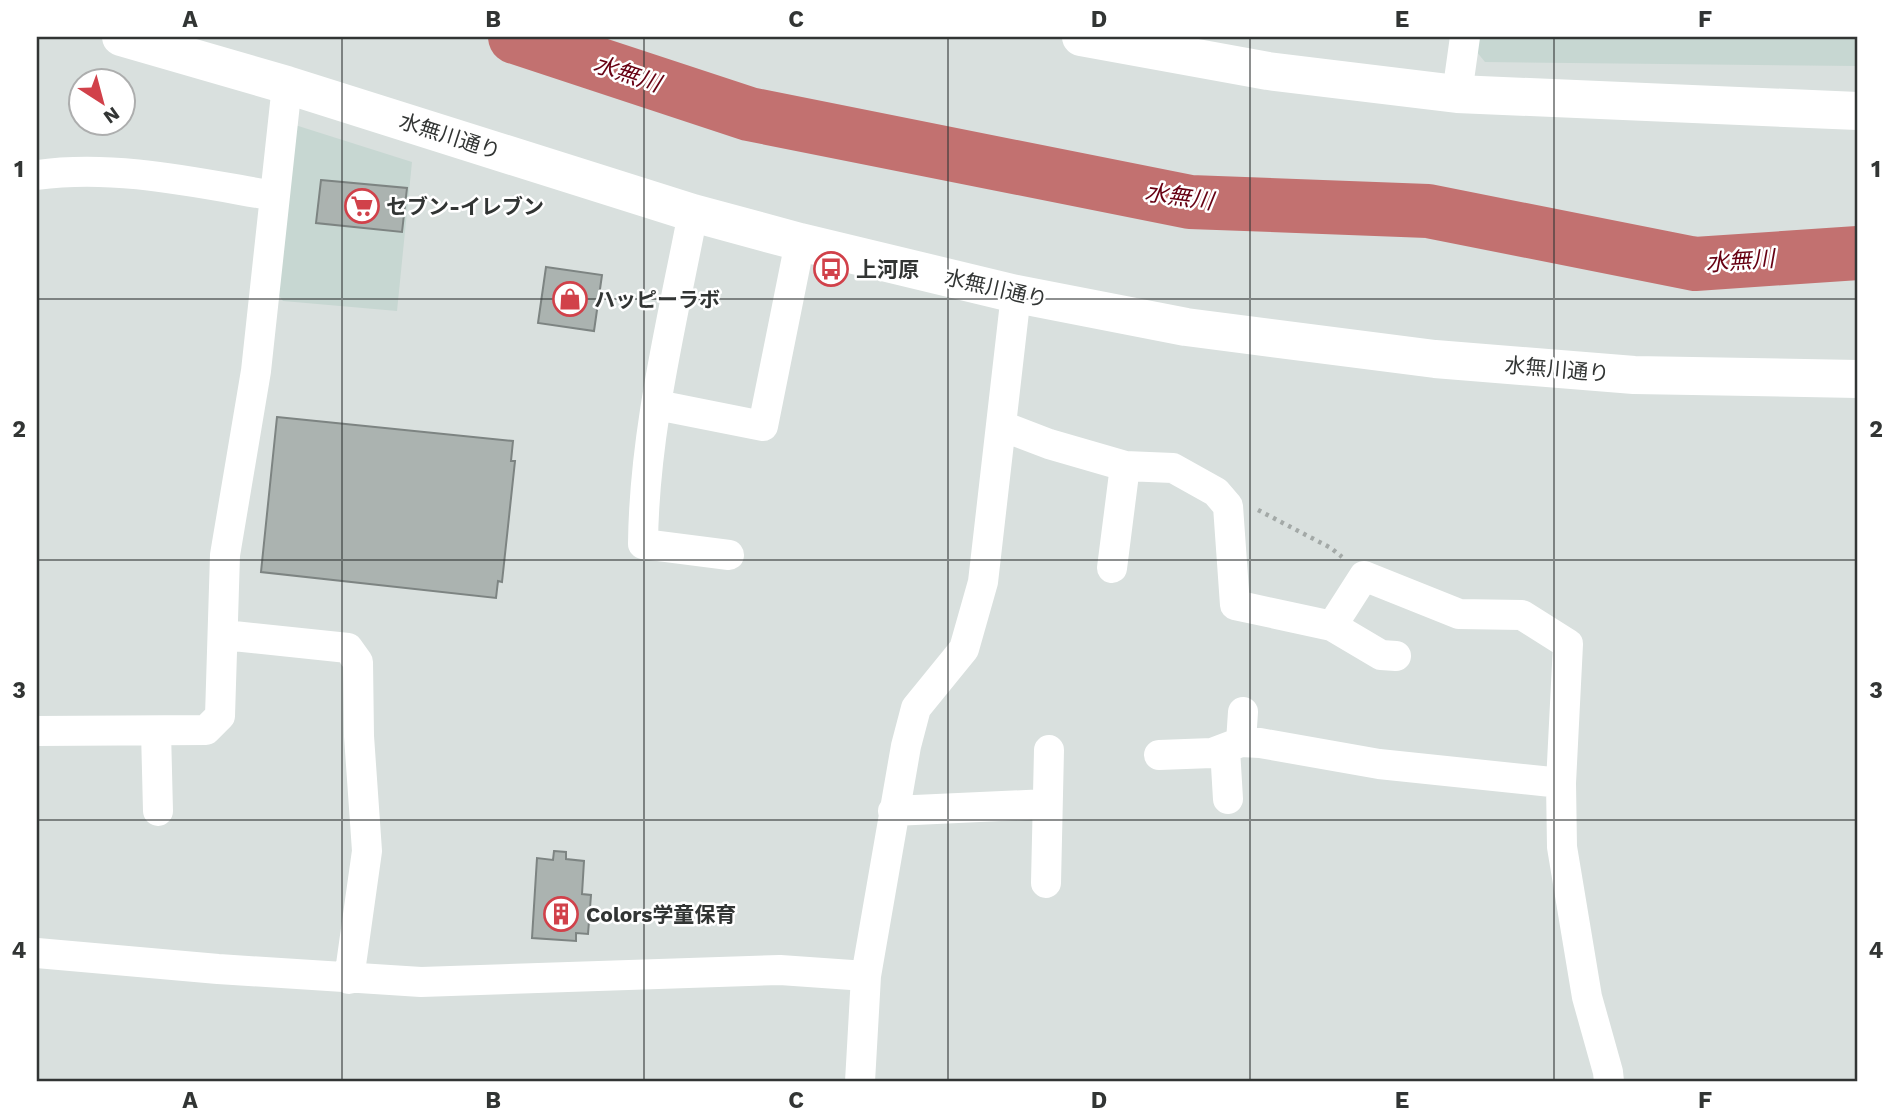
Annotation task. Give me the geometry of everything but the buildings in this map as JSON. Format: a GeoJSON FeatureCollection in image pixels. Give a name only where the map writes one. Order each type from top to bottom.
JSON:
{"type":"FeatureCollection","features":[{"type":"Feature","properties":{"kind":"street","name":"水無川通り"},"geometry":{"type":"LineString","coordinates":[[121,37],[287,85],[693,213],[800,242],[1016,294],[1186,327],[1435,359],[1634,375],[1858,379]]}},
{"type":"Feature","properties":{"kind":"street"},"geometry":{"type":"LineString","coordinates":[[1081,37],[1268,71],[1457,94],[1858,111]]}},
{"type":"Feature","properties":{"kind":"street"},"geometry":{"type":"LineString","coordinates":[[1457,94],[1465,37]]}},
{"type":"Feature","properties":{"kind":"street"},"geometry":{"type":"LineString","coordinates":[[37,731],[206,730],[220,716],[225,555],[256,371],[287,85]]}},
{"type":"Feature","properties":{"kind":"street"},"geometry":{"type":"LineString","coordinates":[[37,175],[61,172],[139,174],[275,196]]}},
{"type":"Feature","properties":{"kind":"street"},"geometry":{"type":"LineString","coordinates":[[693,213],[657,405],[643,504],[643,544],[729,555]]}},
{"type":"Feature","properties":{"kind":"street"},"geometry":{"type":"LineString","coordinates":[[657,405],[763,426],[800,242]]}},
{"type":"Feature","properties":{"kind":"street"},"geometry":{"type":"LineString","coordinates":[[860,1082],[866,976],[906,746],[916,708],[964,649],[982,582],[1016,294]]}},
{"type":"Feature","properties":{"kind":"street"},"geometry":{"type":"LineString","coordinates":[[1002,426],[1125,466],[1173,468],[1216,492],[1228,506],[1235,605],[1332,626],[1381,655],[1396,656]]}},
{"type":"Feature","properties":{"kind":"street"},"geometry":{"type":"LineString","coordinates":[[1112,568],[1125,466]]}},
{"type":"Feature","properties":{"kind":"street"},"geometry":{"type":"LineString","coordinates":[[1332,626],[1364,576],[1458,614],[1522,615],[1568,644],[1561,783],[1562,847],[1584,983],[1609,1082]]}},
{"type":"Feature","properties":{"kind":"street"},"geometry":{"type":"LineString","coordinates":[[224,635],[348,648],[358,662],[359,736],[367,850],[349,979]]}},
{"type":"Feature","properties":{"kind":"street"},"geometry":{"type":"LineString","coordinates":[[1228,799],[1233,746],[1244,712]]}},
{"type":"Feature","properties":{"kind":"street"},"geometry":{"type":"LineString","coordinates":[[156,730],[158,811]]}},
{"type":"Feature","properties":{"kind":"street"},"geometry":{"type":"LineString","coordinates":[[1159,755],[1212,753],[1233,746],[1260,743],[1379,764],[1561,783]]}},
{"type":"Feature","properties":{"kind":"street"},"geometry":{"type":"LineString","coordinates":[[1046,883],[1049,750]]}},
{"type":"Feature","properties":{"kind":"street"},"geometry":{"type":"LineString","coordinates":[[893,811],[1048,804]]}},
{"type":"Feature","properties":{"kind":"street"},"geometry":{"type":"LineString","coordinates":[[37,953],[349,979],[421,982],[780,970],[866,976]]}},
{"type":"Feature","properties":{"kind":"path"},"geometry":{"type":"LineString","coordinates":[[1228,506],[1240,501],[1331,548],[1364,576]]}},
{"type":"Feature","properties":{"kind":"shaded area"},"geometry":{"type":"Polygon","coordinates":[[[1479,37],[1858,37],[1858,66],[1485,62],[1476,51],[1479,37]]]}},
{"type":"Feature","properties":{"kind":"shaded area"},"geometry":{"type":"Polygon","coordinates":[[[292,124],[412,162],[397,311],[283,301],[273,288],[292,124]]]}},
{"type":"Feature","properties":{"kind":"waterway","name":"水無川"},"geometry":{"type":"LineString","coordinates":[[515,37],[749,114],[1190,202],[1428,211],[1695,264],[1858,253]]}},
{"type":"Feature","properties":{"kind":"place","name":"セブン-イレブン"},"geometry":{"type":"Point","coordinates":[362,206]}},
{"type":"Feature","properties":{"kind":"place","name":"上河原"},"geometry":{"type":"Point","coordinates":[831,269]}},
{"type":"Feature","properties":{"kind":"place","name":"ハッピーラボ"},"geometry":{"type":"Point","coordinates":[570,299]}},
{"type":"Feature","properties":{"kind":"place","name":"Colors学童保育"},"geometry":{"type":"Point","coordinates":[561,914]}}]}
